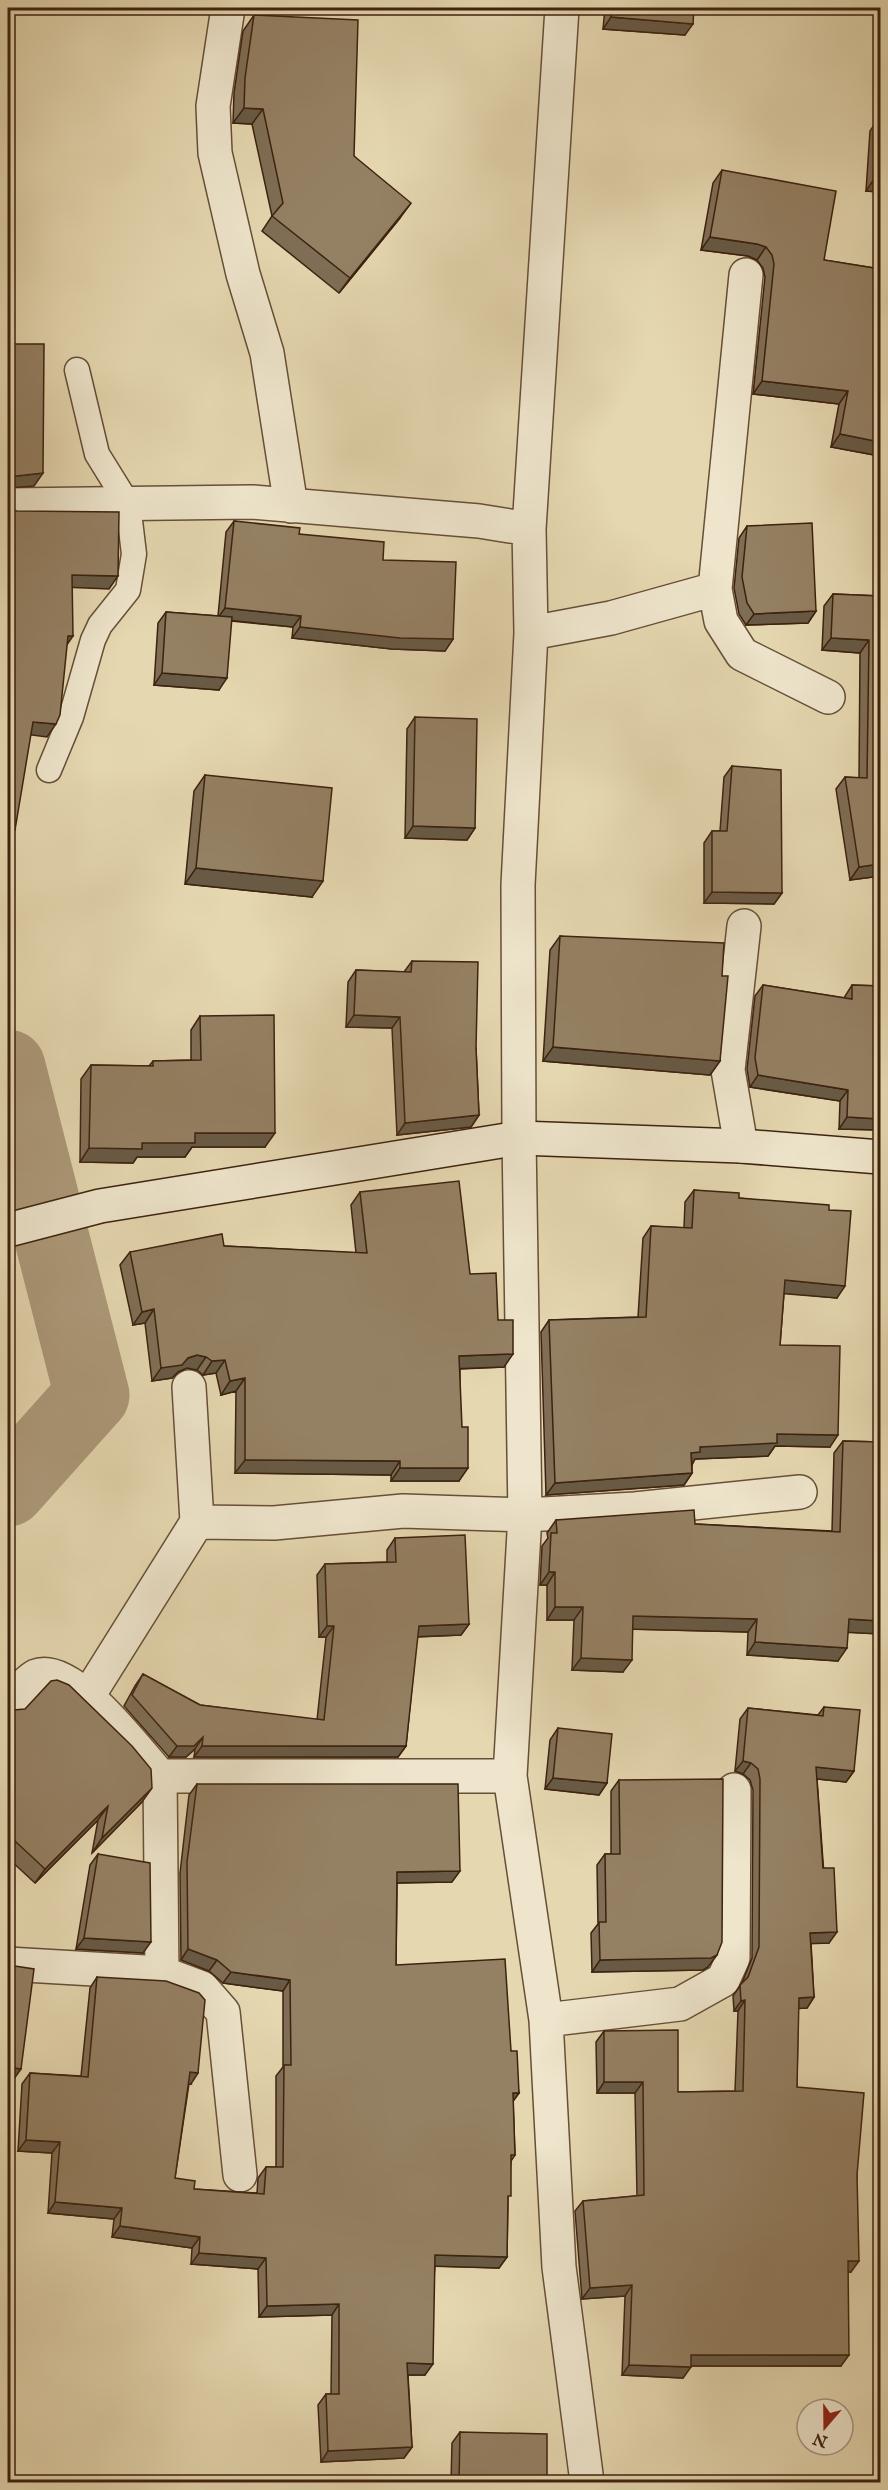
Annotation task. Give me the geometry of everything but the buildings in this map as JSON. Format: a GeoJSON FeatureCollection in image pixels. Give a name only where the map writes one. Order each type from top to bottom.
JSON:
{"type":"FeatureCollection","features":[{"type":"Feature","properties":{"kind":"street"},"geometry":{"type":"LineString","coordinates":[[228,8],[213,106],[215,153],[243,274],[267,353],[291,507]]}},
{"type":"Feature","properties":{"kind":"street"},"geometry":{"type":"LineString","coordinates":[[562,8],[529,529],[531,633],[519,885],[519,1138],[525,1515],[510,1776],[546,2020],[559,2267],[587,2482]]}},
{"type":"Feature","properties":{"kind":"street"},"geometry":{"type":"LineString","coordinates":[[746,275],[715,589],[722,621],[742,654],[828,697]]}},
{"type":"Feature","properties":{"kind":"street"},"geometry":{"type":"LineString","coordinates":[[8,505],[252,502],[479,521],[529,529]]}},
{"type":"Feature","properties":{"kind":"street"},"geometry":{"type":"LineString","coordinates":[[531,633],[611,618],[715,589]]}},
{"type":"Feature","properties":{"kind":"street"},"geometry":{"type":"LineString","coordinates":[[741,1146],[728,1070],[744,926]]}},
{"type":"Feature","properties":{"kind":"street"},"geometry":{"type":"LineString","coordinates":[[8,1230],[100,1206],[519,1138],[741,1146],[880,1157]]}},
{"type":"Feature","properties":{"kind":"street"},"geometry":{"type":"LineString","coordinates":[[88,1696],[197,1522],[189,1387]]}},
{"type":"Feature","properties":{"kind":"street"},"geometry":{"type":"LineString","coordinates":[[197,1522],[273,1523],[403,1511],[525,1515],[636,1509],[800,1492]]}},
{"type":"Feature","properties":{"kind":"street"},"geometry":{"type":"LineString","coordinates":[[8,1706],[35,1676],[50,1674],[65,1679],[88,1696],[160,1776],[162,1973]]}},
{"type":"Feature","properties":{"kind":"street"},"geometry":{"type":"LineString","coordinates":[[160,1776],[510,1776]]}},
{"type":"Feature","properties":{"kind":"street"},"geometry":{"type":"LineString","coordinates":[[546,2020],[680,2004],[723,1980],[733,1958],[734,1790]]}},
{"type":"Feature","properties":{"kind":"street"},"geometry":{"type":"LineString","coordinates":[[8,1964],[162,1973],[202,1988],[223,2012],[240,2175]]}},
{"type":"Feature","properties":{"kind":"lane"},"geometry":{"type":"LineString","coordinates":[[49,770],[71,717],[93,640],[100,625],[128,590],[134,554],[128,504],[97,454],[76,370]]}},
{"type":"Feature","properties":{"kind":"waterway"},"geometry":{"type":"LineString","coordinates":[[8,1067],[92,1395],[8,1489]]}}]}
